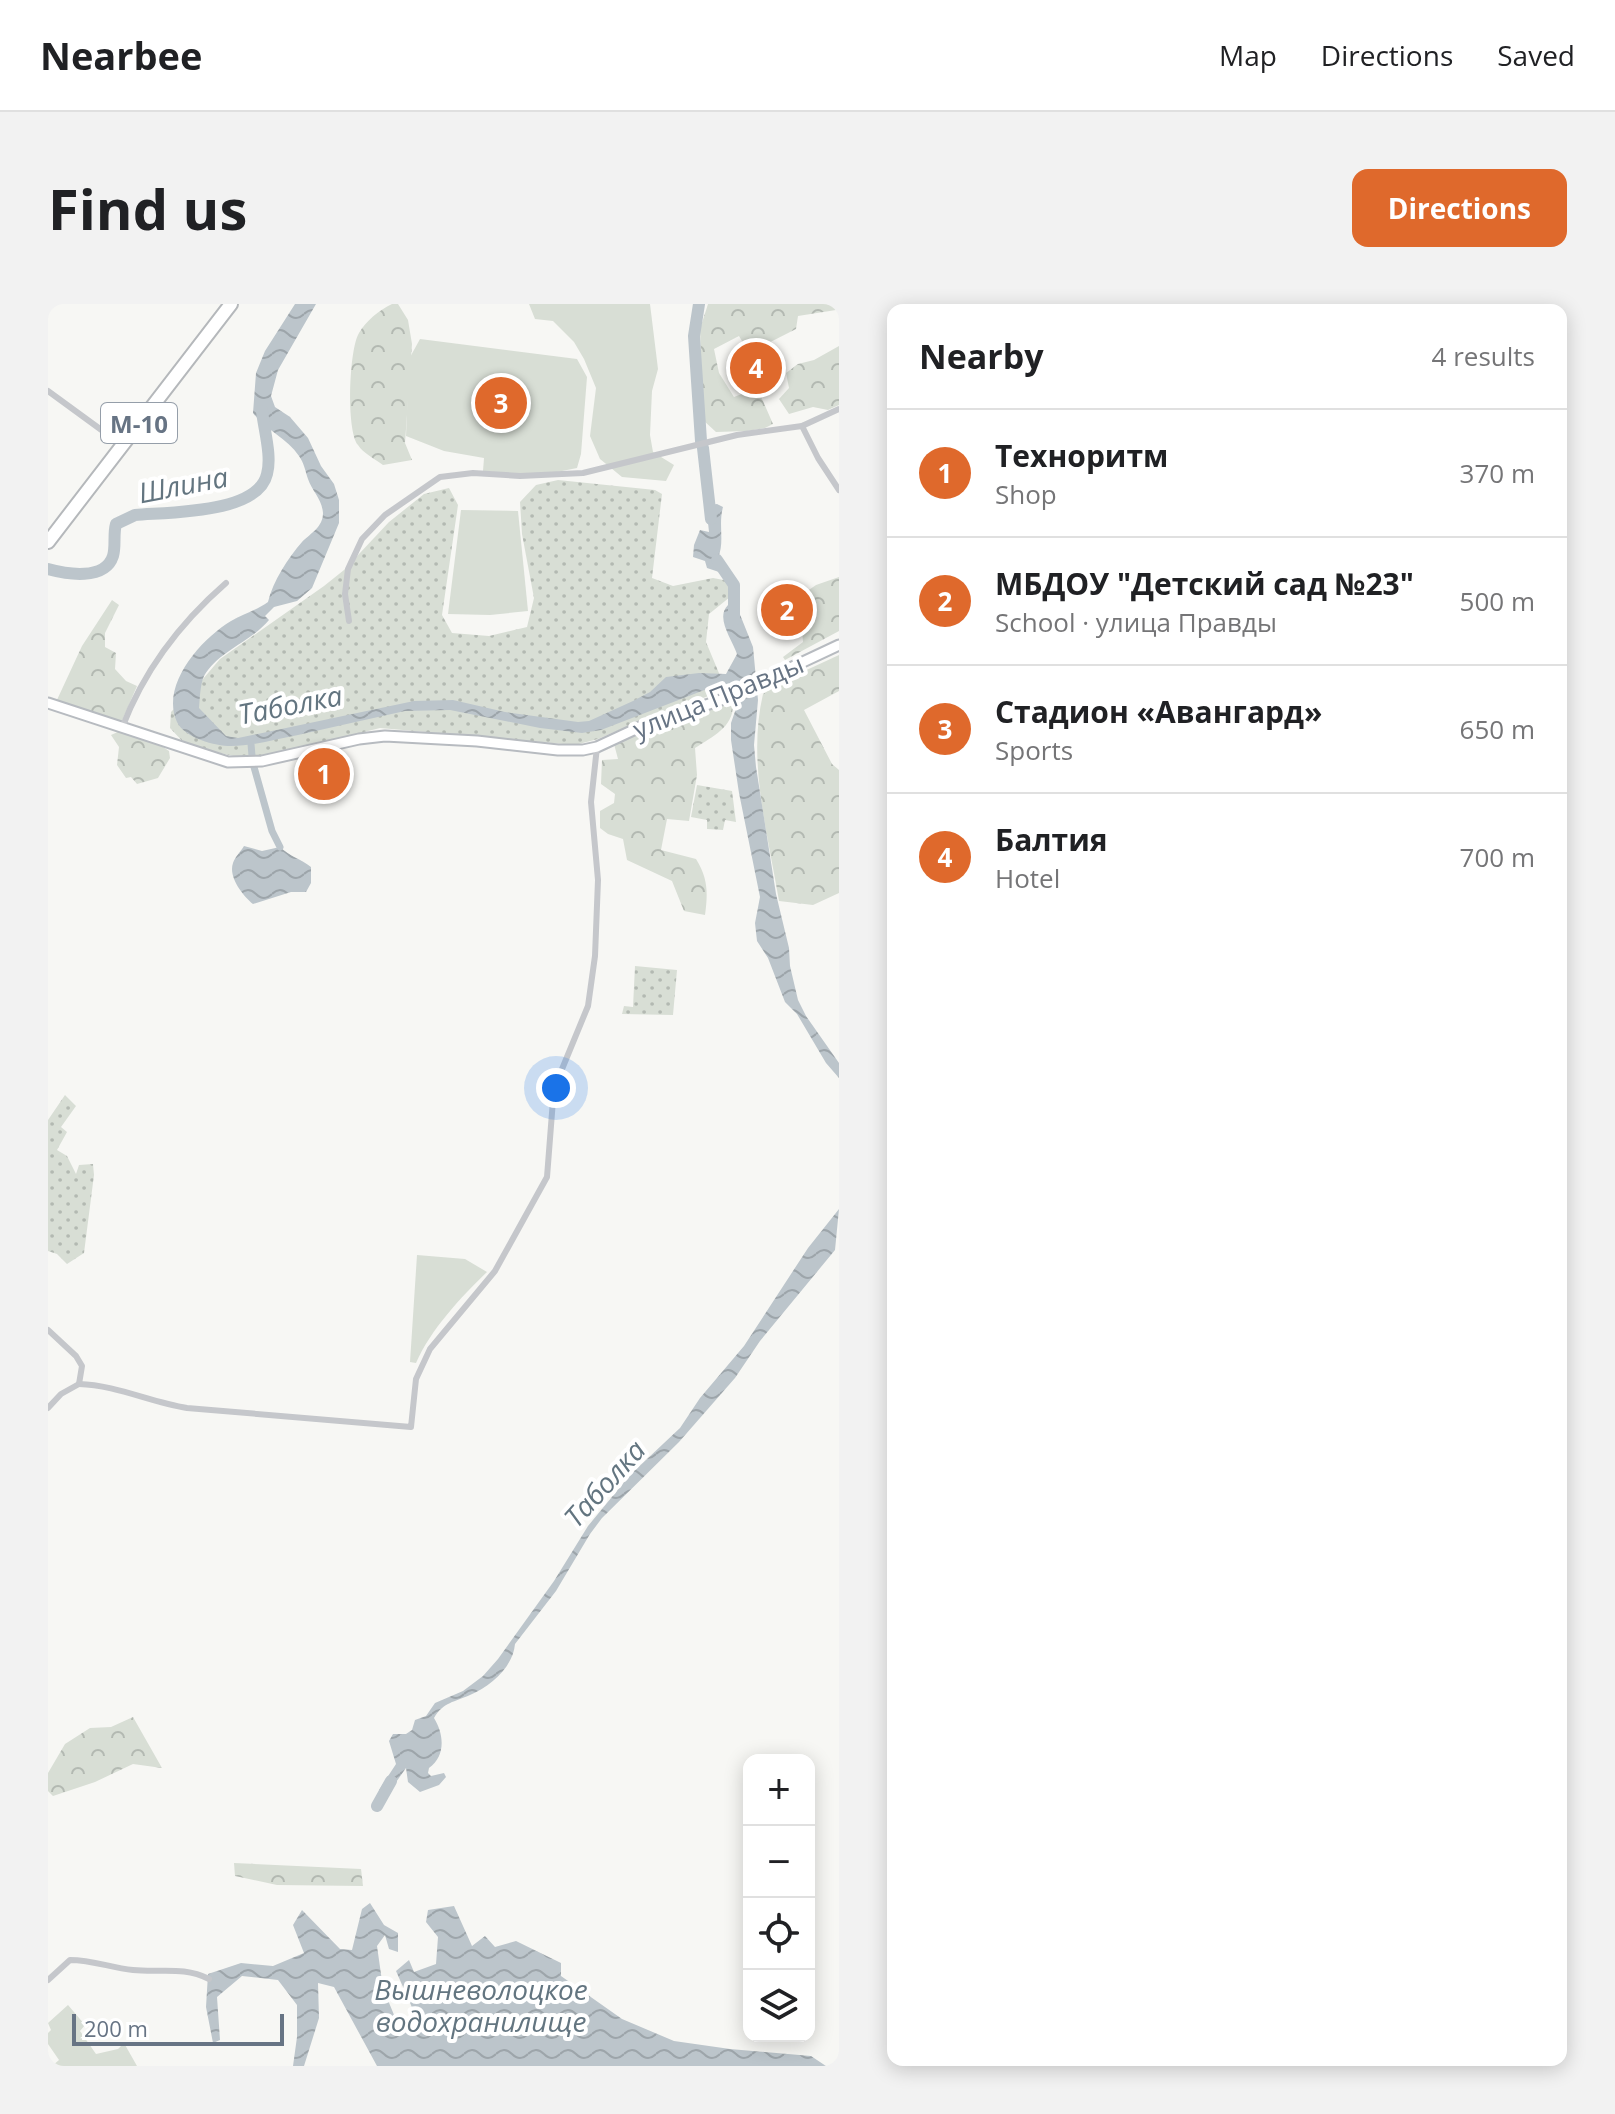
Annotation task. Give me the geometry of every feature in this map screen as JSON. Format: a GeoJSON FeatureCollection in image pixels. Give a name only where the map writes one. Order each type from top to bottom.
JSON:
{"type":"FeatureCollection","features":[{"type":"Feature","properties":{"kind":"highway","name":"М-10"},"geometry":{"type":"LineString","coordinates":[[48,542],[54,525],[122,445],[231,304]]}},
{"type":"Feature","properties":{"kind":"street"},"geometry":{"type":"LineString","coordinates":[[48,391],[122,445]]}},
{"type":"Feature","properties":{"kind":"street"},"geometry":{"type":"LineString","coordinates":[[349,621],[345,594],[348,569],[362,539],[385,515],[440,477],[473,473],[520,476],[583,473],[737,435],[802,426],[839,409]]}},
{"type":"Feature","properties":{"kind":"street"},"geometry":{"type":"LineString","coordinates":[[802,426],[839,490]]}},
{"type":"Feature","properties":{"kind":"street"},"geometry":{"type":"LineString","coordinates":[[122,728],[143,679],[157,657],[184,624],[226,583]]}},
{"type":"Feature","properties":{"kind":"street","name":"улица Правды"},"geometry":{"type":"LineString","coordinates":[[597,747],[640,727],[761,683],[839,645]]}},
{"type":"Feature","properties":{"kind":"street"},"geometry":{"type":"LineString","coordinates":[[48,703],[212,758],[238,762],[262,761],[385,736],[477,741],[558,750],[597,747],[591,802],[598,880],[595,956],[588,1006],[560,1074],[553,1100],[547,1177],[495,1271],[430,1349],[416,1379],[411,1427],[187,1408],[166,1405],[100,1384],[79,1384],[61,1394],[48,1408]]}},
{"type":"Feature","properties":{"kind":"street"},"geometry":{"type":"LineString","coordinates":[[48,1330],[76,1356],[82,1366],[79,1384]]}},
{"type":"Feature","properties":{"kind":"street"},"geometry":{"type":"LineString","coordinates":[[48,1980],[70,1960],[87,1960],[133,1970],[180,1969],[209,1979]]}},
{"type":"Feature","properties":{"kind":"green space"},"geometry":{"type":"Polygon","coordinates":[[[392,304],[398,304],[408,320],[412,344],[405,443],[412,460],[383,465],[363,451],[354,437],[350,407],[351,372],[359,333],[373,316],[392,304]]]}},
{"type":"Feature","properties":{"kind":"green space"},"geometry":{"type":"Polygon","coordinates":[[[529,304],[650,304],[658,369],[652,391],[650,435],[653,452],[674,465],[666,481],[622,477],[600,459],[590,436],[596,388],[584,359],[574,342],[553,321],[535,319],[529,304]]]}},
{"type":"Feature","properties":{"kind":"green space"},"geometry":{"type":"Polygon","coordinates":[[[708,304],[839,304],[836,310],[798,316],[796,329],[749,353],[739,336],[714,349],[719,373],[734,397],[752,390],[759,392],[773,424],[765,428],[716,432],[703,420],[700,329],[708,304]]]}},
{"type":"Feature","properties":{"kind":"green space"},"geometry":{"type":"Polygon","coordinates":[[[420,339],[577,359],[587,377],[581,454],[577,468],[537,476],[483,471],[484,458],[444,451],[406,436],[409,359],[420,339]]]}},
{"type":"Feature","properties":{"kind":"green space"},"geometry":{"type":"Polygon","coordinates":[[[839,346],[839,405],[828,410],[813,407],[789,414],[779,399],[789,388],[786,373],[798,364],[814,360],[839,346]]]}},
{"type":"Feature","properties":{"kind":"green space"},"geometry":{"type":"Polygon","coordinates":[[[558,480],[655,490],[662,494],[652,578],[673,586],[713,578],[729,581],[730,597],[709,614],[706,642],[726,690],[575,745],[380,728],[280,753],[242,758],[186,745],[170,728],[171,712],[220,659],[344,570],[389,522],[424,494],[449,488],[458,505],[442,615],[452,633],[489,636],[527,627],[534,598],[522,534],[520,502],[536,485],[558,480]]]}},
{"type":"Feature","properties":{"kind":"green space"},"geometry":{"type":"Polygon","coordinates":[[[461,510],[518,511],[528,611],[490,615],[448,614],[461,510]]]}},
{"type":"Feature","properties":{"kind":"green space"},"geometry":{"type":"Polygon","coordinates":[[[839,577],[839,631],[785,660],[783,657],[803,642],[802,630],[790,612],[793,601],[816,585],[839,577]]]}},
{"type":"Feature","properties":{"kind":"green space"},"geometry":{"type":"Polygon","coordinates":[[[112,600],[119,605],[105,633],[105,647],[116,653],[115,669],[126,681],[137,686],[121,723],[56,702],[82,646],[112,600]]]}},
{"type":"Feature","properties":{"kind":"green space"},"geometry":{"type":"Polygon","coordinates":[[[839,655],[839,691],[804,710],[832,764],[839,770],[839,893],[813,905],[779,901],[758,772],[757,746],[763,694],[785,680],[839,655]]]}},
{"type":"Feature","properties":{"kind":"green space"},"geometry":{"type":"Polygon","coordinates":[[[727,701],[733,703],[726,725],[695,748],[697,775],[689,821],[667,819],[661,850],[696,859],[706,886],[705,915],[684,911],[672,881],[627,860],[623,839],[600,828],[600,811],[614,803],[615,794],[601,784],[602,760],[618,759],[614,744],[727,701]]]}},
{"type":"Feature","properties":{"kind":"green space"},"geometry":{"type":"Polygon","coordinates":[[[120,731],[169,751],[170,758],[158,778],[137,784],[131,777],[126,778],[117,765],[119,747],[111,735],[120,731]]]}},
{"type":"Feature","properties":{"kind":"green space"},"geometry":{"type":"Polygon","coordinates":[[[697,785],[732,791],[736,822],[725,820],[723,830],[707,829],[707,820],[691,817],[697,785]]]}},
{"type":"Feature","properties":{"kind":"green space"},"geometry":{"type":"Polygon","coordinates":[[[635,966],[677,970],[673,1015],[622,1014],[624,1006],[633,1007],[635,966]]]}},
{"type":"Feature","properties":{"kind":"green space"},"geometry":{"type":"Polygon","coordinates":[[[65,1095],[76,1106],[61,1127],[67,1132],[57,1150],[67,1156],[76,1174],[79,1165],[93,1164],[94,1175],[84,1253],[67,1264],[57,1254],[48,1251],[48,1120],[65,1095]]]}},
{"type":"Feature","properties":{"kind":"green space"},"geometry":{"type":"Polygon","coordinates":[[[417,1255],[465,1259],[487,1272],[438,1326],[416,1363],[410,1362],[417,1255]]]}},
{"type":"Feature","properties":{"kind":"green space"},"geometry":{"type":"Polygon","coordinates":[[[133,1717],[162,1768],[133,1764],[95,1782],[53,1796],[48,1791],[48,1773],[65,1744],[90,1728],[111,1727],[133,1717]]]}},
{"type":"Feature","properties":{"kind":"green space"},"geometry":{"type":"Polygon","coordinates":[[[234,1863],[361,1869],[363,1886],[277,1885],[235,1876],[234,1863]]]}},
{"type":"Feature","properties":{"kind":"green space"},"geometry":{"type":"Polygon","coordinates":[[[68,2005],[85,2025],[80,2031],[96,2054],[118,2049],[124,2043],[137,2066],[52,2066],[59,2060],[48,2044],[51,2030],[48,2023],[68,2005]]]}},
{"type":"Feature","properties":{"kind":"water"},"geometry":{"type":"Polygon","coordinates":[[[295,304],[316,304],[278,370],[271,396],[275,407],[290,417],[308,438],[321,466],[334,484],[339,500],[339,523],[312,588],[297,601],[274,607],[265,616],[269,620],[262,628],[210,667],[204,676],[199,708],[226,736],[238,738],[414,701],[453,700],[505,712],[589,721],[650,692],[666,677],[726,674],[737,654],[723,616],[728,605],[737,607],[753,647],[758,700],[754,745],[756,767],[790,966],[798,1000],[839,1063],[839,1078],[826,1063],[797,1014],[785,1002],[768,958],[757,941],[755,923],[760,897],[731,740],[731,723],[739,700],[739,684],[707,689],[601,730],[582,733],[450,710],[405,711],[248,745],[209,743],[181,728],[173,708],[174,693],[186,664],[219,629],[268,602],[286,562],[319,526],[322,518],[321,503],[299,456],[253,413],[256,373],[265,351],[295,304]]]}},
{"type":"Feature","properties":{"kind":"water"},"geometry":{"type":"Polygon","coordinates":[[[709,505],[723,507],[718,558],[727,570],[725,574],[707,568],[705,561],[693,557],[700,530],[709,532],[709,505]]]}},
{"type":"Feature","properties":{"kind":"water"},"geometry":{"type":"Polygon","coordinates":[[[244,846],[262,851],[280,847],[311,867],[311,883],[306,892],[291,892],[253,904],[234,880],[232,868],[244,846]]]}},
{"type":"Feature","properties":{"kind":"water"},"geometry":{"type":"Polygon","coordinates":[[[839,1209],[835,1250],[760,1341],[735,1378],[679,1442],[602,1518],[556,1591],[515,1644],[510,1660],[500,1675],[470,1695],[450,1703],[434,1718],[442,1744],[428,1773],[431,1776],[444,1773],[446,1777],[439,1785],[420,1792],[408,1782],[406,1768],[387,1795],[379,1790],[396,1764],[389,1741],[393,1734],[406,1734],[412,1730],[415,1720],[426,1716],[435,1703],[463,1691],[483,1676],[498,1659],[554,1581],[588,1526],[630,1475],[680,1428],[700,1398],[744,1346],[808,1248],[839,1209]]]}},
{"type":"Feature","properties":{"kind":"water","name":"Вышневолоцкое водохранилище"},"geometry":{"type":"Polygon","coordinates":[[[370,1903],[384,1925],[398,1933],[398,1952],[389,1949],[385,1935],[377,1946],[383,1988],[401,2032],[418,2021],[396,1971],[409,1960],[414,1972],[436,1964],[438,1937],[426,1922],[428,1910],[454,1906],[472,1946],[485,1936],[495,1947],[516,1941],[561,1963],[561,1976],[622,2019],[674,2041],[811,2056],[826,2066],[377,2066],[334,1987],[318,1983],[319,2018],[304,2066],[293,2066],[297,2005],[278,1980],[242,1976],[217,1997],[220,2040],[213,2043],[206,2007],[208,1974],[241,1963],[273,1966],[304,1953],[293,1925],[302,1910],[340,1949],[352,1950],[362,1909],[370,1903]]]}},
{"type":"Feature","properties":{"kind":"waterway","name":"Таболка"},"geometry":{"type":"LineString","coordinates":[[699,304],[694,336],[701,441]]}},
{"type":"Feature","properties":{"kind":"waterway","name":"Шлина"},"geometry":{"type":"LineString","coordinates":[[48,569],[84,574],[102,569],[113,556],[116,524],[135,515],[210,508],[247,497],[260,487],[267,474],[268,451],[262,411]]}},
{"type":"Feature","properties":{"kind":"waterway","name":"Таболка"},"geometry":{"type":"LineString","coordinates":[[703,448],[711,519]]}},
{"type":"Feature","properties":{"kind":"waterway","name":"Таболка"},"geometry":{"type":"LineString","coordinates":[[717,560],[734,585],[734,620]]}},
{"type":"Feature","properties":{"kind":"waterway"},"geometry":{"type":"LineString","coordinates":[[251,744],[252,756]]}},
{"type":"Feature","properties":{"kind":"waterway"},"geometry":{"type":"LineString","coordinates":[[254,767],[272,831],[280,847]]}},
{"type":"Feature","properties":{"kind":"waterway","name":"Таболка"},"geometry":{"type":"LineString","coordinates":[[377,1806],[391,1781]]}},
{"type":"Feature","properties":{"kind":"place","name":"Балтия"},"geometry":{"type":"Point","coordinates":[756,368]}},
{"type":"Feature","properties":{"kind":"place","name":"Стадион «Авангард»"},"geometry":{"type":"Point","coordinates":[501,403]}},
{"type":"Feature","properties":{"kind":"place","name":"МБДОУ \"Детский сад №23\""},"geometry":{"type":"Point","coordinates":[787,610]}},
{"type":"Feature","properties":{"kind":"place","name":"Техноритм"},"geometry":{"type":"Point","coordinates":[324,774]}}]}
